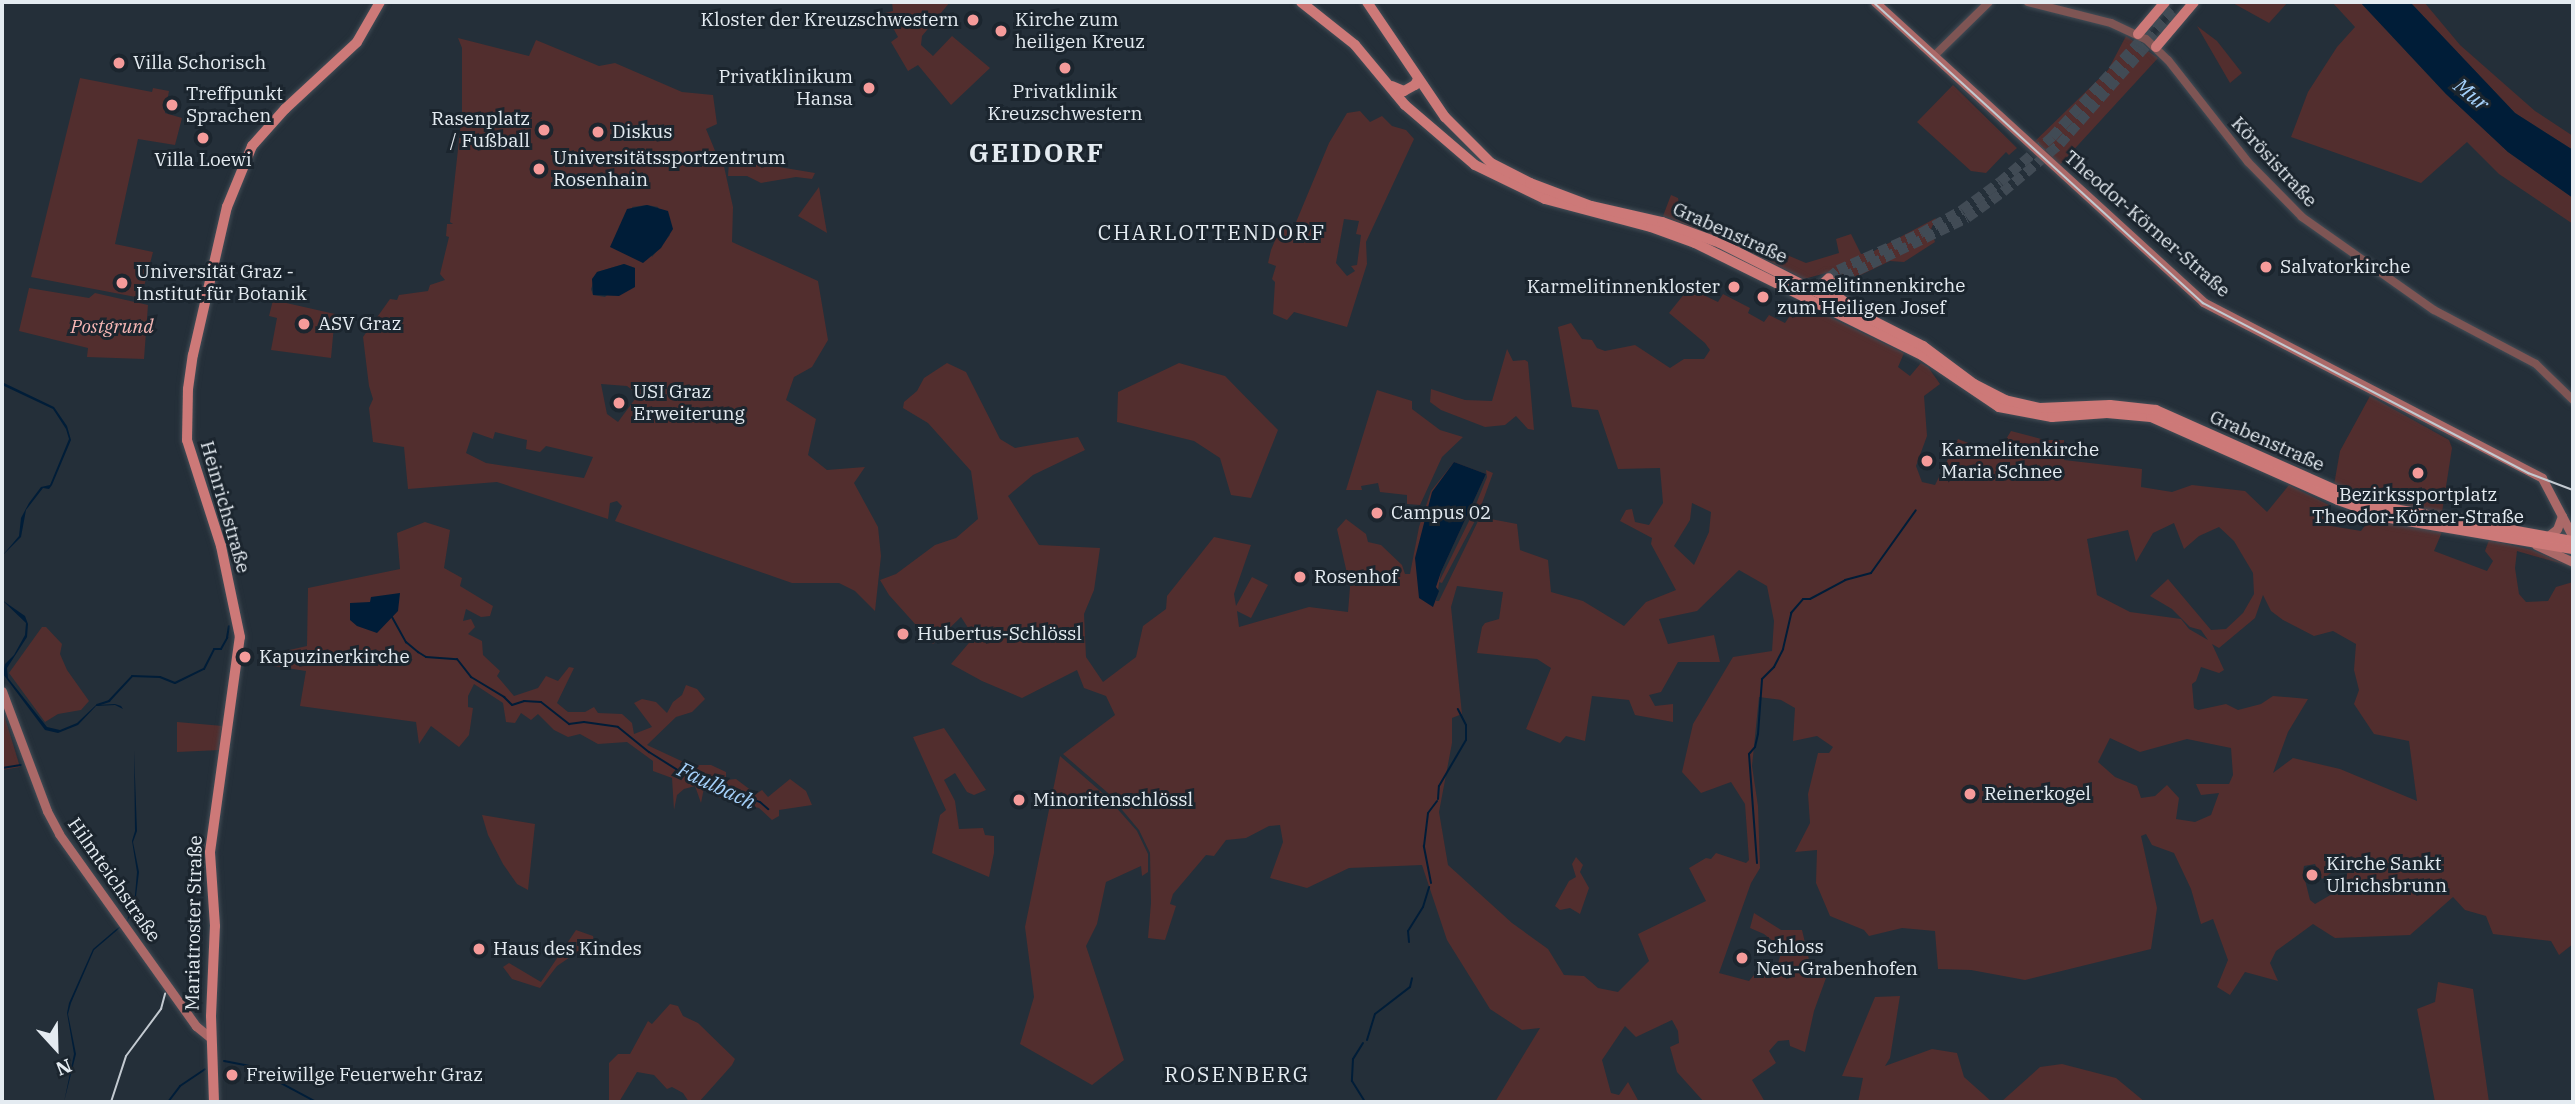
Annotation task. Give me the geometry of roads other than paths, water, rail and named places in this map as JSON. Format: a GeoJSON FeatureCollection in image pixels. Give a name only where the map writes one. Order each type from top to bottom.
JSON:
{"type":"FeatureCollection","features":[{"type":"Feature","properties":{"kind":"main road","name":"Heinrichstraße"},"geometry":{"type":"LineString","coordinates":[[237,619],[213,519],[189,449],[187,428],[193,355],[215,257],[234,187],[252,146],[285,109],[357,43],[380,2]]}},
{"type":"Feature","properties":{"kind":"main road","name":"Grabenstraße"},"geometry":{"type":"LineString","coordinates":[[1301,2],[1354,45],[1405,105],[1475,165],[1494,176],[1569,207],[1677,235],[1818,297],[1855,310],[1923,346],[1974,384],[2006,400],[2040,408],[2110,405],[2156,411],[2367,504],[2429,517],[2470,521],[2573,539]]}},
{"type":"Feature","properties":{"kind":"main road","name":"Grabenstraße"},"geometry":{"type":"LineString","coordinates":[[1367,2],[1445,117],[1491,163],[1519,178],[1591,206],[1688,230],[1818,297],[1922,355],[1999,407],[2052,417],[2107,413],[2151,417],[2389,519],[2573,549]]}},
{"type":"Feature","properties":{"kind":"main road","name":"Theodor-Körner-Straße"},"geometry":{"type":"LineString","coordinates":[[1875,2],[2203,302],[2542,478],[2573,539]]}},
{"type":"Feature","properties":{"kind":"main road"},"geometry":{"type":"LineString","coordinates":[[2138,34],[2171,6],[2186,2]]}},
{"type":"Feature","properties":{"kind":"main road"},"geometry":{"type":"LineString","coordinates":[[2156,47],[2194,2]]}},
{"type":"Feature","properties":{"kind":"main road"},"geometry":{"type":"LineString","coordinates":[[1389,84],[1404,91],[1415,85],[1418,79]]}},
{"type":"Feature","properties":{"kind":"main road"},"geometry":{"type":"LineString","coordinates":[[1429,125],[1443,122],[1461,140],[1470,144]]}},
{"type":"Feature","properties":{"kind":"main road"},"geometry":{"type":"LineString","coordinates":[[1818,297],[1833,281],[1838,297],[1855,310]]}},
{"type":"Feature","properties":{"kind":"main road"},"geometry":{"type":"LineString","coordinates":[[2548,536],[2564,520]]}},
{"type":"Feature","properties":{"kind":"main road"},"geometry":{"type":"LineString","coordinates":[[2525,540],[2573,562]]}},
{"type":"Feature","properties":{"kind":"main road","name":"Mariatroster Straße"},"geometry":{"type":"LineString","coordinates":[[214,1102],[211,1038],[215,926],[210,855],[234,693],[240,637],[237,619]]}},
{"type":"Feature","properties":{"kind":"main road","name":"Hilmteichstraße"},"geometry":{"type":"LineString","coordinates":[[2,691],[13,735],[23,761],[29,766],[60,834],[196,1026],[211,1038]]}},
{"type":"Feature","properties":{"kind":"street"},"geometry":{"type":"LineString","coordinates":[[1934,56],[1989,2]]}},
{"type":"Feature","properties":{"kind":"street","name":"Körösistraße"},"geometry":{"type":"LineString","coordinates":[[2028,2],[2069,6],[2138,34],[2156,47],[2220,129],[2302,217],[2434,310],[2536,364],[2573,400]]}},
{"type":"Feature","properties":{"kind":"water","name":"Mur"},"geometry":{"type":"Polygon","coordinates":[[[2360,2],[2410,2],[2515,113],[2573,150],[2573,198],[2508,152],[2446,94],[2360,2]]]}},
{"type":"Feature","properties":{"kind":"water"},"geometry":{"type":"Polygon","coordinates":[[[647,205],[668,211],[673,229],[661,248],[643,263],[610,247],[627,209],[647,205]]]}},
{"type":"Feature","properties":{"kind":"water"},"geometry":{"type":"Polygon","coordinates":[[[624,264],[635,268],[635,287],[619,296],[593,295],[592,279],[597,272],[624,264]]]}},
{"type":"Feature","properties":{"kind":"water"},"geometry":{"type":"Polygon","coordinates":[[[2,382],[54,407],[67,426],[71,440],[52,485],[49,489],[43,488],[26,510],[21,537],[2,556],[19,536],[21,518],[29,503],[41,487],[50,485],[69,439],[53,409],[2,385],[2,382]]]}},
{"type":"Feature","properties":{"kind":"water"},"geometry":{"type":"Polygon","coordinates":[[[1454,462],[1486,474],[1441,572],[1436,587],[1439,591],[1433,607],[1419,598],[1415,558],[1432,492],[1454,462]]]}},
{"type":"Feature","properties":{"kind":"water"},"geometry":{"type":"Polygon","coordinates":[[[400,593],[398,611],[377,633],[357,626],[350,620],[350,603],[370,602],[371,597],[400,593]]]}},
{"type":"Feature","properties":{"kind":"water"},"geometry":{"type":"Polygon","coordinates":[[[2,600],[25,616],[28,624],[27,637],[7,668],[8,678],[47,727],[60,730],[77,723],[96,705],[115,704],[123,709],[115,705],[96,706],[78,725],[58,733],[45,730],[3,674],[5,664],[14,655],[25,635],[26,623],[2,600]]]}},
{"type":"Feature","properties":{"kind":"water"},"geometry":{"type":"Polygon","coordinates":[[[134,750],[137,831],[133,842],[139,872],[136,896],[128,921],[94,950],[71,1003],[68,1014],[76,1054],[64,1102],[74,1054],[67,1013],[69,1003],[93,949],[127,920],[135,895],[137,872],[132,841],[135,831],[134,750]]]}},
{"type":"Feature","properties":{"kind":"waterway"},"geometry":{"type":"LineString","coordinates":[[1757,863],[1749,754],[1755,747],[1758,734],[1762,679],[1774,667],[1783,649],[1791,613],[1803,599],[1810,599],[1845,580],[1871,573],[1916,510]]}},
{"type":"Feature","properties":{"kind":"waterway","name":"Faulbach"},"geometry":{"type":"LineString","coordinates":[[392,617],[406,642],[418,652],[426,657],[457,659],[471,677],[512,705],[524,701],[541,702],[569,724],[584,722],[618,727],[649,752],[684,774],[701,775],[716,787],[760,802],[768,809]]}},
{"type":"Feature","properties":{"kind":"waterway","name":"Faulbach"},"geometry":{"type":"LineString","coordinates":[[97,705],[109,701],[132,676],[160,677],[175,683],[204,669],[214,649],[221,649],[229,626]]}},
{"type":"Feature","properties":{"kind":"waterway"},"geometry":{"type":"LineString","coordinates":[[1438,799],[1439,786],[1466,740],[1466,725],[1458,709]]}},
{"type":"Feature","properties":{"kind":"waterway"},"geometry":{"type":"LineString","coordinates":[[2,768],[21,765]]}},
{"type":"Feature","properties":{"kind":"waterway"},"geometry":{"type":"LineString","coordinates":[[1431,883],[1424,846],[1428,813],[1437,801]]}},
{"type":"Feature","properties":{"kind":"waterway"},"geometry":{"type":"LineString","coordinates":[[1409,942],[1408,931],[1423,907],[1429,887]]}},
{"type":"Feature","properties":{"kind":"waterway"},"geometry":{"type":"LineString","coordinates":[[1367,1040],[1375,1014],[1410,987],[1412,978]]}},
{"type":"Feature","properties":{"kind":"waterway"},"geometry":{"type":"LineString","coordinates":[[1363,1043],[1353,1059],[1352,1081],[1365,1102]]}},
{"type":"Feature","properties":{"kind":"waterway"},"geometry":{"type":"LineString","coordinates":[[224,1061],[249,1066],[316,1102]]}},
{"type":"Feature","properties":{"kind":"waterway"},"geometry":{"type":"LineString","coordinates":[[168,1102],[180,1086],[205,1069]]}},
{"type":"Feature","properties":{"kind":"tunnel"},"geometry":{"type":"LineString","coordinates":[[1829,278],[1838,270],[1921,233],[1962,210],[2000,182],[2052,137],[2170,8]]}},
{"type":"Feature","properties":{"kind":"tunnel"},"geometry":{"type":"LineString","coordinates":[[1836,283],[1967,218],[2003,192],[2060,144],[2175,13]]}},
{"type":"Feature","properties":{"kind":"tram line"},"geometry":{"type":"LineString","coordinates":[[1873,2],[2203,303],[2528,473],[2573,490]]}},
{"type":"Feature","properties":{"kind":"tram line"},"geometry":{"type":"LineString","coordinates":[[111,1102],[126,1056],[161,1009],[165,994]]}},
{"type":"Feature","properties":{"kind":"place","name":"Kloster der Kreuzschwestern"},"geometry":{"type":"Point","coordinates":[973,20]}},
{"type":"Feature","properties":{"kind":"place","name":"Kirche zum heiligen Kreuz"},"geometry":{"type":"Point","coordinates":[1001,31]}},
{"type":"Feature","properties":{"kind":"place","name":"Villa Schorisch"},"geometry":{"type":"Point","coordinates":[119,63]}},
{"type":"Feature","properties":{"kind":"place","name":"Privatklinik Kreuzschwestern"},"geometry":{"type":"Point","coordinates":[1065,68]}},
{"type":"Feature","properties":{"kind":"place","name":"Privatklinikum Hansa"},"geometry":{"type":"Point","coordinates":[869,88]}},
{"type":"Feature","properties":{"kind":"place","name":"Treffpunkt Sprachen"},"geometry":{"type":"Point","coordinates":[172,105]}},
{"type":"Feature","properties":{"kind":"place","name":"Rasenplatz / Fußball"},"geometry":{"type":"Point","coordinates":[544,130]}},
{"type":"Feature","properties":{"kind":"place","name":"Diskus"},"geometry":{"type":"Point","coordinates":[598,132]}},
{"type":"Feature","properties":{"kind":"place","name":"Villa Loewi"},"geometry":{"type":"Point","coordinates":[203,138]}},
{"type":"Feature","properties":{"kind":"place","name":"Universitätssportzentrum Rosenhain"},"geometry":{"type":"Point","coordinates":[539,169]}},
{"type":"Feature","properties":{"kind":"place","name":"Salvatorkirche"},"geometry":{"type":"Point","coordinates":[2266,267]}},
{"type":"Feature","properties":{"kind":"place","name":"Universität Graz - Institut für Botanik"},"geometry":{"type":"Point","coordinates":[122,283]}},
{"type":"Feature","properties":{"kind":"place","name":"Karmelitinnenkloster"},"geometry":{"type":"Point","coordinates":[1734,287]}},
{"type":"Feature","properties":{"kind":"place","name":"Karmelitinnenkirche zum Heiligen Josef"},"geometry":{"type":"Point","coordinates":[1763,297]}},
{"type":"Feature","properties":{"kind":"place","name":"ASV Graz"},"geometry":{"type":"Point","coordinates":[304,324]}},
{"type":"Feature","properties":{"kind":"place","name":"USI Graz Erweiterung"},"geometry":{"type":"Point","coordinates":[619,403]}},
{"type":"Feature","properties":{"kind":"place","name":"Karmelitenkirche Maria Schnee"},"geometry":{"type":"Point","coordinates":[1927,461]}},
{"type":"Feature","properties":{"kind":"place","name":"Bezirkssportplatz Theodor-Körner-Straße"},"geometry":{"type":"Point","coordinates":[2418,473]}},
{"type":"Feature","properties":{"kind":"place","name":"Campus 02"},"geometry":{"type":"Point","coordinates":[1377,513]}},
{"type":"Feature","properties":{"kind":"place","name":"Rosenhof"},"geometry":{"type":"Point","coordinates":[1300,577]}},
{"type":"Feature","properties":{"kind":"place","name":"Hubertus-Schlössl"},"geometry":{"type":"Point","coordinates":[903,634]}},
{"type":"Feature","properties":{"kind":"place","name":"Kapuzinerkirche"},"geometry":{"type":"Point","coordinates":[245,657]}},
{"type":"Feature","properties":{"kind":"place","name":"Reinerkogel"},"geometry":{"type":"Point","coordinates":[1970,794]}},
{"type":"Feature","properties":{"kind":"place","name":"Minoritenschlössl"},"geometry":{"type":"Point","coordinates":[1019,800]}},
{"type":"Feature","properties":{"kind":"place","name":"Kirche Sankt Ulrichsbrunn"},"geometry":{"type":"Point","coordinates":[2312,875]}},
{"type":"Feature","properties":{"kind":"place","name":"Haus des Kindes"},"geometry":{"type":"Point","coordinates":[479,949]}},
{"type":"Feature","properties":{"kind":"place","name":"Schloss Neu-Grabenhofen"},"geometry":{"type":"Point","coordinates":[1742,958]}},
{"type":"Feature","properties":{"kind":"place","name":"Freiwillge Feuerwehr Graz"},"geometry":{"type":"Point","coordinates":[232,1075]}},
{"type":"Feature","properties":{"kind":"district","name":"GEIDORF"},"geometry":{"type":"Point","coordinates":[1037,153]}},
{"type":"Feature","properties":{"kind":"district","name":"CHARLOTTENDORF"},"geometry":{"type":"Point","coordinates":[1212,232]}},
{"type":"Feature","properties":{"kind":"district","name":"ROSENBERG"},"geometry":{"type":"Point","coordinates":[1237,1074]}},
{"type":"Feature","properties":{"kind":"park label","name":"Postgrund"},"geometry":{"type":"Point","coordinates":[112,327]}}]}
